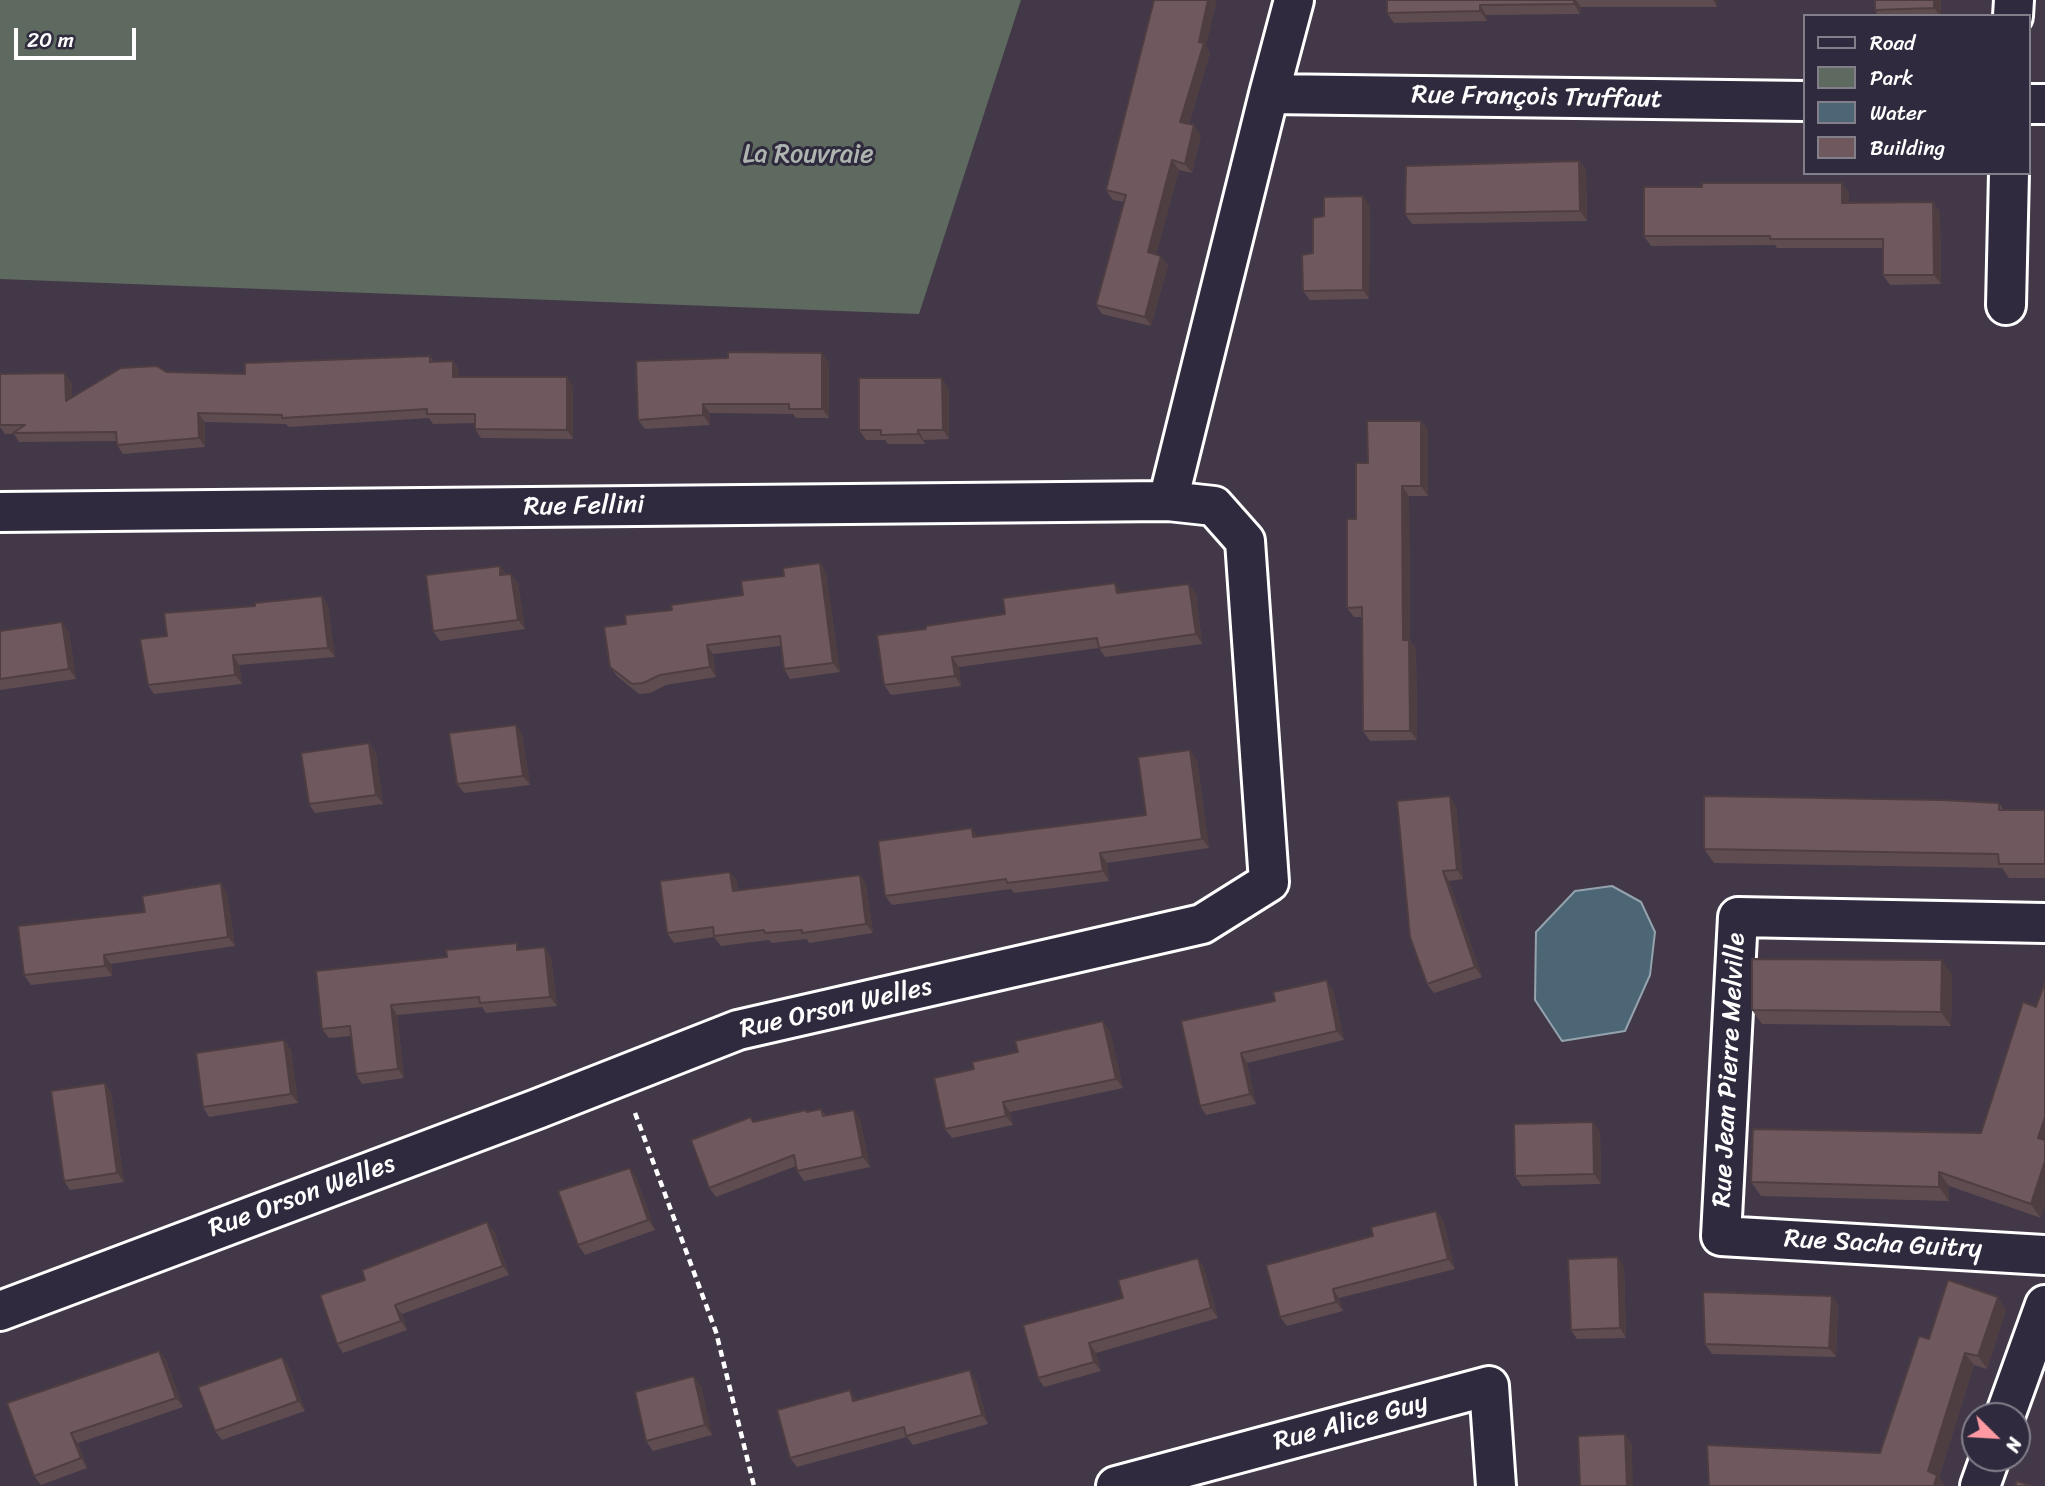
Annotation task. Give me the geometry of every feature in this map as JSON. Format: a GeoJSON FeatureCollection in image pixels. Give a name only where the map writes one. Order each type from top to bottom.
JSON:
{"type":"FeatureCollection","features":[{"type":"Feature","properties":{"kind":"street"},"geometry":{"type":"LineString","coordinates":[[1168,501],[1294,0]]}},
{"type":"Feature","properties":{"kind":"street","name":"Rue François Truffaut"},"geometry":{"type":"LineString","coordinates":[[1269,94],[1804,101]]}},
{"type":"Feature","properties":{"kind":"street"},"geometry":{"type":"LineString","coordinates":[[2006,305],[2009,175]]}},
{"type":"Feature","properties":{"kind":"street","name":"Rue Fellini"},"geometry":{"type":"LineString","coordinates":[[0,512],[1168,501]]}},
{"type":"Feature","properties":{"kind":"street","name":"Rue Orson Welles"},"geometry":{"type":"LineString","coordinates":[[0,1311],[738,1030],[1202,924],[1269,882],[1245,541],[1214,506],[1168,501]]}},
{"type":"Feature","properties":{"kind":"street","name":"Rue Jean Pierre Melville"},"geometry":{"type":"LineString","coordinates":[[1721,1236],[1738,917],[2045,923]]}},
{"type":"Feature","properties":{"kind":"street","name":"Rue Sacha Guitry"},"geometry":{"type":"LineString","coordinates":[[1721,1236],[2045,1255]]}},
{"type":"Feature","properties":{"kind":"street"},"geometry":{"type":"LineString","coordinates":[[2011,1402],[2045,1305]]}},
{"type":"Feature","properties":{"kind":"street","name":"Rue Alice Guy"},"geometry":{"type":"LineString","coordinates":[[1116,1486],[1489,1386],[1496,1486]]}},
{"type":"Feature","properties":{"kind":"path"},"geometry":{"type":"LineString","coordinates":[[621,1076],[716,1332],[754,1486]]}},
{"type":"Feature","properties":{"kind":"green space","name":"La Rouvraie"},"geometry":{"type":"Polygon","coordinates":[[[0,0],[1021,0],[919,314],[0,279],[0,0]]]}},
{"type":"Feature","properties":{"kind":"water"},"geometry":{"type":"Polygon","coordinates":[[[1612,886],[1641,902],[1655,932],[1650,975],[1625,1031],[1562,1041],[1535,1000],[1536,932],[1575,891],[1612,886]]]}},
{"type":"Feature","properties":{"kind":"building"},"geometry":{"type":"Polygon","coordinates":[[[1154,0],[1208,0],[1199,42],[1204,43],[1180,122],[1194,125],[1185,164],[1172,160],[1148,252],[1161,256],[1145,317],[1096,305],[1126,195],[1106,190],[1154,0]]]}},
{"type":"Feature","properties":{"kind":"building"},"geometry":{"type":"Polygon","coordinates":[[[1387,0],[1574,0],[1574,4],[1480,5],[1480,11],[1387,13],[1387,0]]]}},
{"type":"Feature","properties":{"kind":"building"},"geometry":{"type":"Polygon","coordinates":[[[1875,0],[1934,0],[1934,8],[1875,10],[1875,0]]]}},
{"type":"Feature","properties":{"kind":"building"},"geometry":{"type":"Polygon","coordinates":[[[1579,161],[1580,211],[1405,214],[1406,166],[1579,161]]]}},
{"type":"Feature","properties":{"kind":"building"},"geometry":{"type":"Polygon","coordinates":[[[1702,183],[1842,183],[1842,203],[1933,202],[1934,275],[1883,275],[1883,239],[1644,236],[1644,187],[1702,187],[1702,183]]]}},
{"type":"Feature","properties":{"kind":"building"},"geometry":{"type":"Polygon","coordinates":[[[1363,196],[1363,290],[1303,291],[1302,255],[1313,253],[1313,218],[1324,216],[1324,197],[1363,196]]]}},
{"type":"Feature","properties":{"kind":"building"},"geometry":{"type":"Polygon","coordinates":[[[728,352],[822,353],[822,409],[789,409],[789,404],[703,404],[703,415],[638,420],[636,361],[728,358],[728,352]]]}},
{"type":"Feature","properties":{"kind":"building"},"geometry":{"type":"Polygon","coordinates":[[[430,356],[430,362],[453,361],[453,377],[567,377],[567,430],[475,429],[475,414],[427,414],[427,409],[282,418],[282,415],[198,413],[199,438],[117,445],[116,432],[13,433],[25,425],[0,425],[0,374],[65,373],[66,401],[121,368],[157,366],[166,372],[245,374],[245,363],[430,356]]]}},
{"type":"Feature","properties":{"kind":"building"},"geometry":{"type":"Polygon","coordinates":[[[859,378],[942,378],[943,430],[881,435],[881,430],[859,430],[859,378]]]}},
{"type":"Feature","properties":{"kind":"building"},"geometry":{"type":"Polygon","coordinates":[[[1367,421],[1421,421],[1421,486],[1402,486],[1403,640],[1409,640],[1410,731],[1363,731],[1362,607],[1347,608],[1347,519],[1356,519],[1356,463],[1368,463],[1367,421]]]}},
{"type":"Feature","properties":{"kind":"building"},"geometry":{"type":"Polygon","coordinates":[[[820,563],[833,663],[784,669],[780,636],[707,645],[710,667],[660,675],[643,683],[632,684],[610,667],[604,627],[626,624],[625,615],[672,610],[671,605],[743,595],[741,581],[784,576],[783,568],[820,563]]]}},
{"type":"Feature","properties":{"kind":"building"},"geometry":{"type":"Polygon","coordinates":[[[500,566],[500,575],[511,574],[518,620],[433,631],[426,575],[500,566]]]}},
{"type":"Feature","properties":{"kind":"building"},"geometry":{"type":"Polygon","coordinates":[[[1115,583],[1117,593],[1189,584],[1196,634],[1099,648],[1097,638],[952,657],[955,676],[884,685],[877,635],[1005,614],[1003,598],[1115,583]]]}},
{"type":"Feature","properties":{"kind":"building"},"geometry":{"type":"Polygon","coordinates":[[[322,596],[328,648],[233,655],[235,675],[148,685],[140,639],[167,636],[164,613],[255,606],[255,603],[322,596]]]}},
{"type":"Feature","properties":{"kind":"building"},"geometry":{"type":"Polygon","coordinates":[[[62,622],[69,669],[0,679],[0,631],[62,622]]]}},
{"type":"Feature","properties":{"kind":"building"},"geometry":{"type":"Polygon","coordinates":[[[516,725],[523,776],[457,784],[449,733],[516,725]]]}},
{"type":"Feature","properties":{"kind":"building"},"geometry":{"type":"Polygon","coordinates":[[[369,743],[376,795],[309,804],[301,753],[369,743]]]}},
{"type":"Feature","properties":{"kind":"building"},"geometry":{"type":"Polygon","coordinates":[[[1190,750],[1202,839],[1100,853],[1103,871],[1007,883],[1006,879],[885,896],[878,841],[972,828],[973,837],[1146,815],[1138,757],[1190,750]]]}},
{"type":"Feature","properties":{"kind":"building"},"geometry":{"type":"Polygon","coordinates":[[[1450,796],[1457,870],[1443,871],[1475,967],[1427,984],[1410,937],[1397,801],[1450,796]]]}},
{"type":"Feature","properties":{"kind":"building"},"geometry":{"type":"Polygon","coordinates":[[[1704,796],[1942,800],[1999,803],[1999,810],[2045,810],[2045,864],[1999,864],[1998,854],[1704,849],[1704,796]]]}},
{"type":"Feature","properties":{"kind":"building"},"geometry":{"type":"Polygon","coordinates":[[[730,872],[733,891],[860,875],[866,924],[802,933],[802,930],[765,933],[764,930],[714,936],[713,927],[667,933],[660,881],[730,872]]]}},
{"type":"Feature","properties":{"kind":"building"},"geometry":{"type":"Polygon","coordinates":[[[221,883],[228,937],[104,955],[105,966],[24,975],[18,926],[145,912],[142,896],[221,883]]]}},
{"type":"Feature","properties":{"kind":"building"},"geometry":{"type":"Polygon","coordinates":[[[517,943],[517,950],[545,947],[550,997],[480,1003],[479,997],[391,1005],[398,1069],[356,1074],[350,1026],[322,1029],[316,971],[447,957],[446,950],[517,943]]]}},
{"type":"Feature","properties":{"kind":"building"},"geometry":{"type":"Polygon","coordinates":[[[1752,959],[1942,960],[1941,1012],[1752,1010],[1752,959]]]}},
{"type":"Feature","properties":{"kind":"building"},"geometry":{"type":"Polygon","coordinates":[[[1327,980],[1337,1031],[1241,1053],[1250,1094],[1200,1106],[1181,1021],[1275,1001],[1273,992],[1327,980]]]}},
{"type":"Feature","properties":{"kind":"building"},"geometry":{"type":"Polygon","coordinates":[[[2045,982],[2045,1117],[2038,1138],[2045,1140],[2045,1161],[2031,1204],[1939,1172],[1939,1187],[1751,1182],[1753,1129],[1981,1133],[2023,1002],[2036,1007],[2045,982]]]}},
{"type":"Feature","properties":{"kind":"building"},"geometry":{"type":"Polygon","coordinates":[[[1103,1021],[1116,1079],[1003,1102],[1006,1116],[945,1129],[934,1078],[974,1069],[972,1062],[1018,1052],[1015,1041],[1103,1021]]]}},
{"type":"Feature","properties":{"kind":"building"},"geometry":{"type":"Polygon","coordinates":[[[284,1040],[291,1094],[203,1107],[196,1053],[284,1040]]]}},
{"type":"Feature","properties":{"kind":"building"},"geometry":{"type":"Polygon","coordinates":[[[105,1083],[117,1173],[64,1181],[51,1091],[105,1083]]]}},
{"type":"Feature","properties":{"kind":"building"},"geometry":{"type":"Polygon","coordinates":[[[821,1109],[823,1116],[854,1110],[863,1157],[797,1171],[794,1155],[709,1188],[691,1140],[751,1117],[753,1122],[821,1109]]]}},
{"type":"Feature","properties":{"kind":"building"},"geometry":{"type":"Polygon","coordinates":[[[1593,1122],[1594,1174],[1515,1176],[1514,1124],[1593,1122]]]}},
{"type":"Feature","properties":{"kind":"building"},"geometry":{"type":"Polygon","coordinates":[[[630,1168],[648,1220],[578,1245],[558,1191],[630,1168]]]}},
{"type":"Feature","properties":{"kind":"building"},"geometry":{"type":"Polygon","coordinates":[[[1436,1211],[1448,1259],[1333,1289],[1336,1302],[1280,1317],[1266,1265],[1373,1236],[1371,1227],[1436,1211]]]}},
{"type":"Feature","properties":{"kind":"building"},"geometry":{"type":"Polygon","coordinates":[[[487,1222],[503,1266],[395,1305],[401,1321],[337,1344],[320,1295],[365,1280],[362,1270],[487,1222]]]}},
{"type":"Feature","properties":{"kind":"building"},"geometry":{"type":"Polygon","coordinates":[[[1618,1257],[1620,1328],[1571,1330],[1568,1259],[1618,1257]]]}},
{"type":"Feature","properties":{"kind":"building"},"geometry":{"type":"Polygon","coordinates":[[[1198,1258],[1211,1308],[1089,1343],[1094,1362],[1038,1378],[1023,1325],[1123,1298],[1118,1280],[1198,1258]]]}},
{"type":"Feature","properties":{"kind":"building"},"geometry":{"type":"Polygon","coordinates":[[[1948,1280],[1998,1297],[1978,1356],[1965,1353],[1928,1471],[1937,1475],[1934,1486],[1709,1486],[1707,1445],[1880,1453],[1919,1336],[1929,1339],[1948,1280]]]}},
{"type":"Feature","properties":{"kind":"building"},"geometry":{"type":"Polygon","coordinates":[[[1703,1292],[1832,1296],[1829,1348],[1705,1344],[1703,1292]]]}},
{"type":"Feature","properties":{"kind":"building"},"geometry":{"type":"Polygon","coordinates":[[[159,1351],[176,1398],[71,1433],[81,1458],[34,1476],[7,1403],[159,1351]]]}},
{"type":"Feature","properties":{"kind":"building"},"geometry":{"type":"Polygon","coordinates":[[[282,1357],[298,1401],[215,1431],[198,1387],[282,1357]]]}},
{"type":"Feature","properties":{"kind":"building"},"geometry":{"type":"Polygon","coordinates":[[[970,1370],[982,1415],[906,1436],[904,1427],[790,1458],[777,1410],[850,1390],[853,1401],[970,1370]]]}},
{"type":"Feature","properties":{"kind":"building"},"geometry":{"type":"Polygon","coordinates":[[[694,1376],[705,1425],[646,1441],[635,1392],[694,1376]]]}},
{"type":"Feature","properties":{"kind":"building"},"geometry":{"type":"Polygon","coordinates":[[[1625,1434],[1627,1486],[1580,1486],[1578,1436],[1625,1434]]]}},
{"type":"Feature","properties":{"kind":"building"},"geometry":{"type":"Polygon","coordinates":[[[2017,1481],[2032,1486],[2015,1486],[2017,1481]]]}}]}
